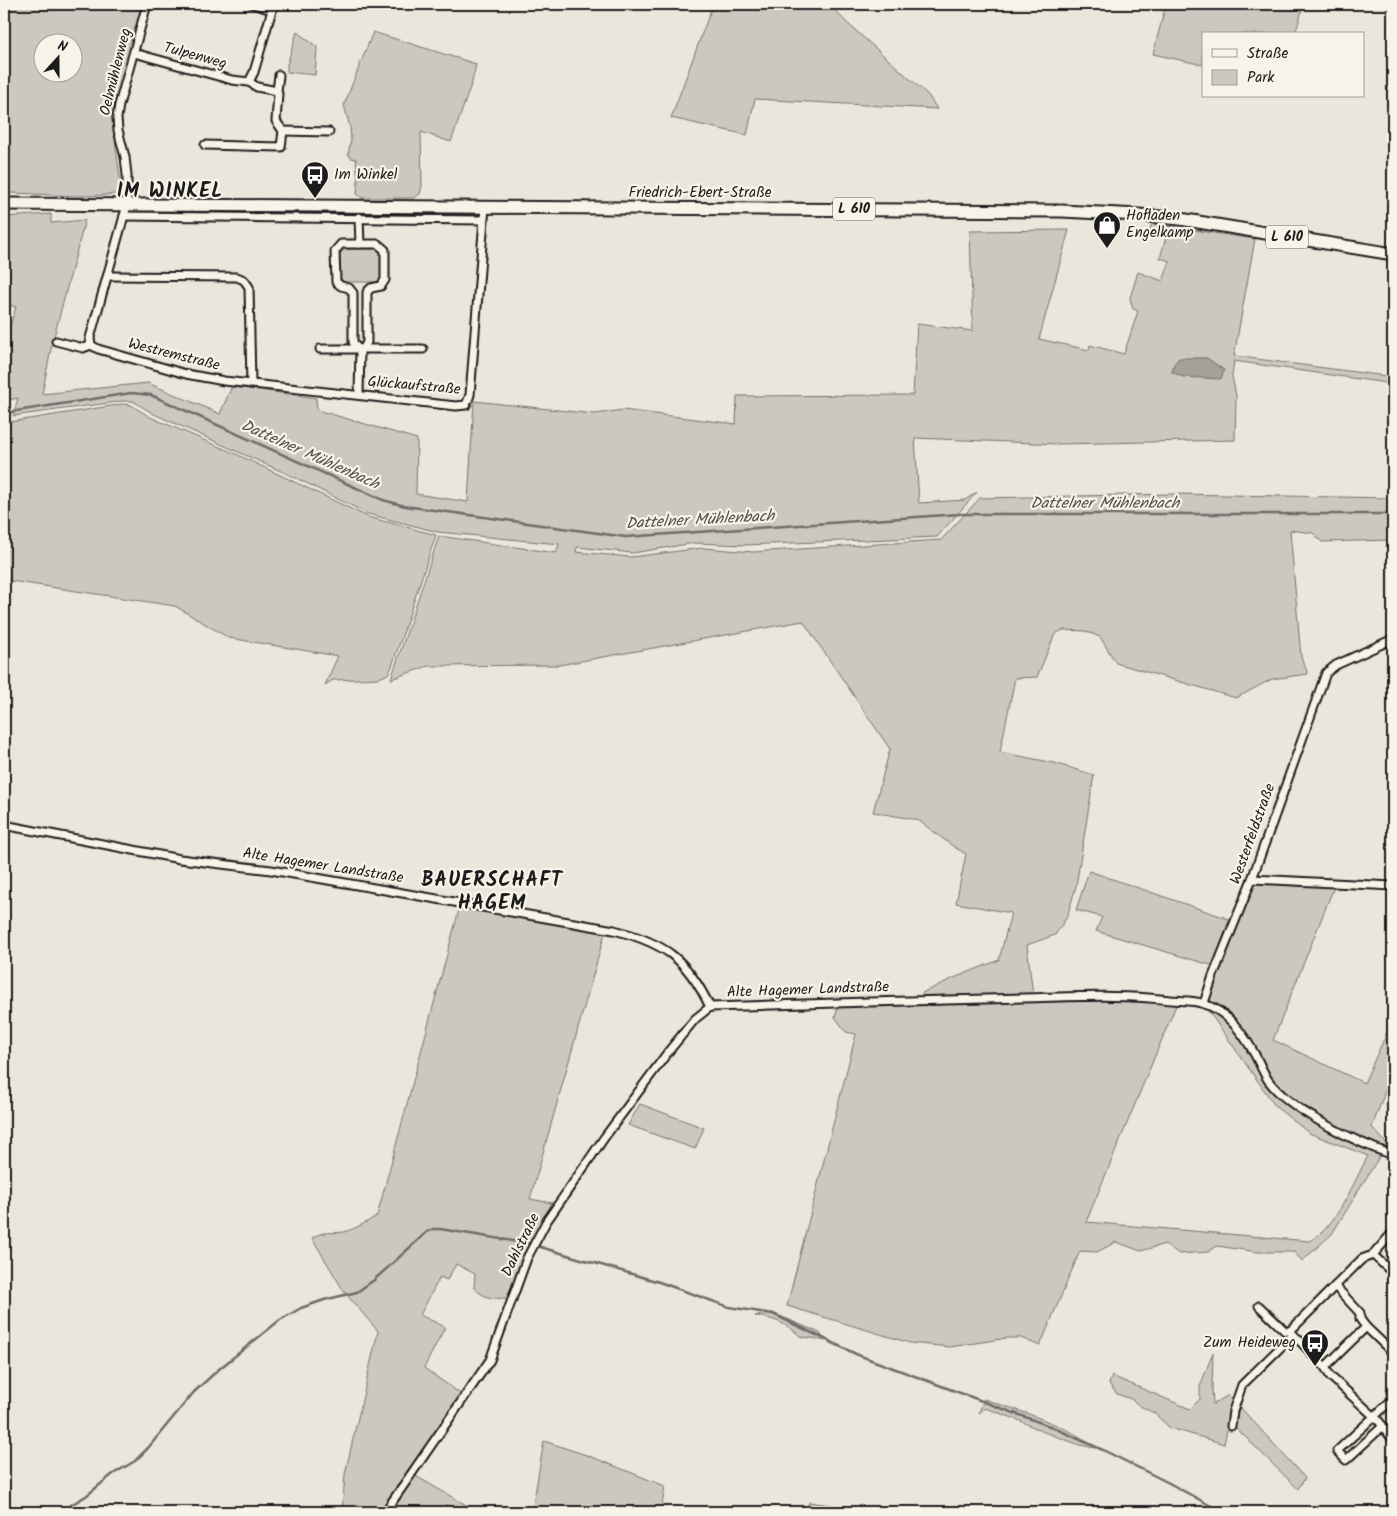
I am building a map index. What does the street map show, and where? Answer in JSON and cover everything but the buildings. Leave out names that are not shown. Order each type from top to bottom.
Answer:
[{"type":"main road","name":"Friedrich-Ebert-Straße","points":[[4,204],[126,211],[485,208],[1014,210],[1117,213],[1180,219],[1393,254]]},
{"type":"street","name":"Oelmühlenweg","points":[[126,211],[128,175],[117,118],[147,4]]},
{"type":"street","points":[[249,82],[254,72],[274,7],[253,4]]},
{"type":"street","name":"Tulpenweg","points":[[134,53],[232,80],[249,82],[257,87],[278,93]]},
{"type":"street","points":[[205,145],[281,147],[282,131],[276,121],[279,75]]},
{"type":"street","points":[[282,131],[329,132]]},
{"type":"street","name":"Glückaufstraße","points":[[251,384],[456,406],[466,405],[470,395],[485,208]]},
{"type":"street","points":[[91,345],[90,338],[126,211]]},
{"type":"street","name":"Friedrich-Ebert-Straße","points":[[126,211],[484,220]]},
{"type":"street","points":[[359,218],[360,244]]},
{"type":"street","points":[[359,395],[360,348],[367,342],[367,292],[371,288],[381,286],[384,283],[385,250],[378,244],[341,244],[335,251],[335,280],[338,284],[349,288],[353,293],[353,342],[360,348]]},
{"type":"street","points":[[109,276],[237,277],[244,280],[249,287],[251,384]]},
{"type":"street","name":"Westremstraße","points":[[56,341],[83,348],[91,345],[98,349],[186,374],[251,384]]},
{"type":"street","points":[[320,349],[423,349]]},
{"type":"street","name":"Westerfeldstraße","points":[[1204,1004],[1213,976],[1252,879],[1326,673],[1336,665],[1393,639]]},
{"type":"street","name":"Alte Hagemer Landstraße","points":[[4,825],[180,859],[271,870],[614,930],[640,937],[665,949],[691,973],[710,1007],[1105,996],[1154,998],[1204,1004]]},
{"type":"street","points":[[1252,879],[1393,886]]},
{"type":"street","points":[[1204,1004],[1220,1012],[1235,1025],[1254,1052],[1268,1080],[1287,1100],[1319,1121],[1356,1140],[1393,1155]]},
{"type":"street","name":"Dahlstraße","points":[[385,1512],[490,1360],[527,1258],[546,1222],[604,1138],[668,1052],[695,1019],[710,1007]]},
{"type":"street","points":[[1231,1426],[1233,1411],[1242,1385],[1334,1286],[1362,1259],[1373,1255],[1393,1232]]},
{"type":"street","points":[[1373,1255],[1393,1273]]},
{"type":"street","points":[[1334,1286],[1360,1313],[1360,1318],[1366,1327],[1393,1353]]},
{"type":"street","points":[[1259,1306],[1284,1330],[1291,1333],[1325,1367],[1330,1376],[1383,1426],[1393,1440]]},
{"type":"street","points":[[1325,1367],[1366,1327]]},
{"type":"street","points":[[1383,1426],[1346,1460],[1337,1451],[1373,1416],[1393,1401]]},
{"type":"green space","points":[[4,4],[142,4],[112,118],[121,185],[119,191],[115,194],[73,196],[4,193]]},
{"type":"green space","points":[[713,4],[829,4],[846,22],[928,95],[937,109],[755,99],[747,135],[671,118]]},
{"type":"green space","points":[[1166,4],[1304,4],[1296,32],[1202,32],[1202,65],[1153,54]]},
{"type":"green space","points":[[297,32],[317,47],[315,75],[287,72],[287,65]]},
{"type":"green space","points":[[373,32],[476,64],[472,82],[451,142],[421,132],[422,186],[420,194],[414,198],[362,198],[357,194],[356,159],[351,158],[348,154],[351,140],[350,127],[344,105]]},
{"type":"green space","points":[[51,214],[51,223],[85,220],[52,344],[42,394],[148,383],[220,414],[232,386],[316,398],[317,410],[417,439],[416,494],[468,502],[474,401],[595,414],[623,410],[736,424],[737,396],[913,395],[917,324],[973,331],[970,231],[1069,230],[1039,339],[1089,350],[1090,345],[1124,354],[1138,311],[1133,309],[1130,298],[1138,272],[1163,281],[1170,261],[1160,258],[1167,234],[1149,232],[1152,224],[1255,239],[1234,356],[1393,377],[1393,384],[1234,361],[1232,376],[1236,396],[1235,440],[1058,444],[915,438],[919,503],[965,500],[977,492],[937,537],[745,545],[694,543],[633,553],[577,547],[576,552],[631,557],[703,548],[753,552],[941,540],[980,498],[1173,494],[1393,498],[1393,540],[1322,542],[1313,533],[1290,530],[1301,657],[1308,674],[1272,679],[1236,698],[1116,663],[1100,637],[1085,631],[1063,630],[1055,634],[1037,677],[1015,678],[1000,752],[1054,763],[1094,775],[1076,886],[1067,917],[1055,935],[1027,945],[1033,995],[922,998],[922,993],[999,960],[1011,913],[956,903],[966,854],[918,820],[873,812],[890,749],[803,621],[559,665],[428,666],[391,679],[439,536],[556,553],[559,544],[438,532],[368,514],[294,477],[154,414],[133,401],[13,416],[18,398],[9,400],[4,417],[4,346],[16,307],[4,304],[4,217]]},
{"type":"green space","points":[[345,249],[376,249],[381,253],[381,278],[376,282],[344,282],[340,277],[340,254]]},
{"type":"green space","points":[[123,404],[131,405],[150,417],[236,454],[368,517],[436,535],[388,674],[379,678],[333,680],[325,685],[338,656],[229,638],[175,606],[4,580],[4,423]]},
{"type":"green space","points":[[1089,871],[1229,919],[1214,966],[1096,931],[1102,917],[1076,910]]},
{"type":"green space","points":[[1254,882],[1334,887],[1273,1040],[1364,1083],[1393,1019],[1393,1070],[1372,1127],[1387,1144],[1332,1234],[1302,1261],[1294,1252],[1258,1252],[1217,1246],[1208,1252],[1179,1254],[1165,1244],[1141,1251],[1116,1242],[1097,1252],[1080,1251],[1040,1346],[1021,1338],[1007,1338],[950,1347],[910,1343],[787,1306],[856,1034],[846,1032],[835,1017],[839,1005],[884,1006],[1084,1000],[1177,1003],[1086,1222],[1309,1241],[1319,1235],[1336,1215],[1368,1156],[1309,1133],[1276,1107],[1207,1009],[1212,990]]},
{"type":"green space","points":[[460,906],[605,933],[530,1199],[552,1203],[522,1260],[508,1297],[492,1298],[480,1293],[474,1286],[475,1274],[456,1264],[447,1280],[440,1277],[420,1315],[445,1327],[424,1368],[462,1395],[381,1512],[342,1512],[345,1474],[378,1331],[345,1293],[312,1238],[324,1233],[348,1231],[377,1216]]},
{"type":"green space","points":[[640,1104],[704,1128],[695,1149],[628,1125]]},
{"type":"green space","points":[[773,1313],[820,1333],[825,1341],[801,1337],[780,1322],[755,1316]]},
{"type":"green space","points":[[1213,1352],[1213,1404],[1229,1395],[1305,1478],[1298,1489],[1229,1421],[1224,1444],[1170,1428],[1154,1413],[1131,1399],[1117,1394],[1109,1384],[1112,1376],[1190,1409],[1200,1399],[1200,1387]]},
{"type":"green space","points":[[984,1399],[1058,1426],[1096,1448],[1080,1445],[985,1408],[979,1413]]},
{"type":"green space","points":[[544,1441],[589,1456],[665,1486],[661,1512],[532,1512]]},
{"type":"green space","points":[[414,1475],[473,1509],[472,1512],[446,1504],[443,1512],[389,1512]]},
{"type":"green space","points":[[809,1502],[831,1505],[843,1512],[806,1512]]},
{"type":"shaded area","points":[[1179,358],[1207,358],[1224,370],[1221,379],[1183,377],[1172,372],[1174,364]]},
{"type":"waterway","name":"Dattelner Mühlenbach","points":[[4,413],[131,393],[151,395],[383,500],[405,506],[626,537],[960,514],[1393,514]]},
{"type":"waterway","points":[[59,1512],[86,1496],[113,1474],[135,1461],[194,1392],[219,1369],[280,1320],[301,1308],[357,1292],[374,1280],[427,1232],[433,1229],[440,1229],[531,1244]]},
{"type":"waterway","points":[[537,1246],[659,1282],[729,1307],[773,1314],[858,1355],[1052,1427],[1105,1451],[1222,1512]]},
{"type":"place","name":"Im Winkel","points":[[315,199]]},
{"type":"place","name":"Hofladen Engelkamp","points":[[1107,249]]},
{"type":"place","name":"Zum Heideweg","points":[[1315,1367]]},
{"type":"district","name":"IM WINKEL","points":[[170,192]]},
{"type":"district","name":"BAUERSCHAFT HAGEM","points":[[492,892]]}]
